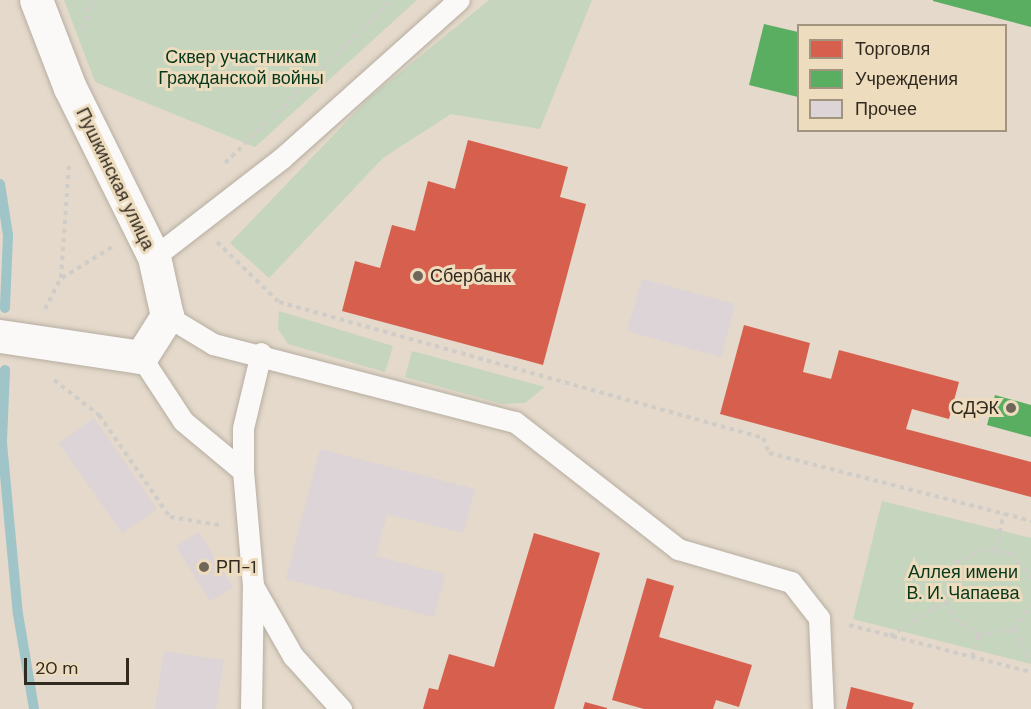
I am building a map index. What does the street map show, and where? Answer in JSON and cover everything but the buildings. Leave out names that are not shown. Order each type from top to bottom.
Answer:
[{"type":"street","name":"Пушкинская улица","points":[[36,0],[70,88],[154,257],[167,316]]},
{"type":"street","points":[[0,336],[141,357],[167,316]]},
{"type":"lane","points":[[154,257],[199,225],[459,0]]},
{"type":"lane","points":[[167,316],[213,345],[261,353],[515,422],[678,549],[791,582],[819,618],[823,709]]},
{"type":"lane","points":[[251,709],[253,586],[243,471],[243,428],[261,353]]},
{"type":"lane","points":[[141,357],[183,421],[243,471]]},
{"type":"lane","points":[[253,586],[293,656],[341,709]]},
{"type":"path","points":[[216,171],[392,0]]},
{"type":"path","points":[[41,315],[61,278],[68,232],[68,161]]},
{"type":"path","points":[[199,225],[279,302],[763,438],[769,453],[1031,521]]},
{"type":"path","points":[[61,278],[120,243]]},
{"type":"path","points":[[50,374],[99,415],[170,517],[249,530]]},
{"type":"path","points":[[995,550],[1004,514]]},
{"type":"path","points":[[1031,579],[1022,562],[995,550],[971,553],[958,561],[950,574],[946,602],[954,618],[979,634],[1014,629],[1028,618],[1031,605]]},
{"type":"path","points":[[890,636],[946,602]]},
{"type":"path","points":[[819,618],[1031,672]]},
{"type":"path","points":[[1014,629],[1031,662]]},
{"type":"path","points":[[972,657],[979,634]]},
{"type":"green space","name":"Сквер участникам Гражданской войны","points":[[64,0],[417,0],[255,147],[95,82]]},
{"type":"green space","points":[[489,0],[592,0],[540,129],[451,114],[383,158],[269,278],[230,243],[370,97]]},
{"type":"green space","points":[[279,311],[393,346],[385,372],[288,344],[278,329]]},
{"type":"green space","points":[[412,351],[545,387],[525,403],[502,404],[405,377]]},
{"type":"green space","name":"Аллея имени В. И. Чапаева","points":[[882,501],[1031,538],[1031,664],[853,619]]},
{"type":"waterway","points":[[0,184],[8,235],[5,308]]},
{"type":"waterway","points":[[5,370],[2,443],[18,614],[34,709]]},
{"type":"place","name":"Сбербанк","points":[[418,276]]},
{"type":"place","name":"СДЭК","points":[[1011,408]]},
{"type":"place","name":"РП-1","points":[[204,567]]}]
